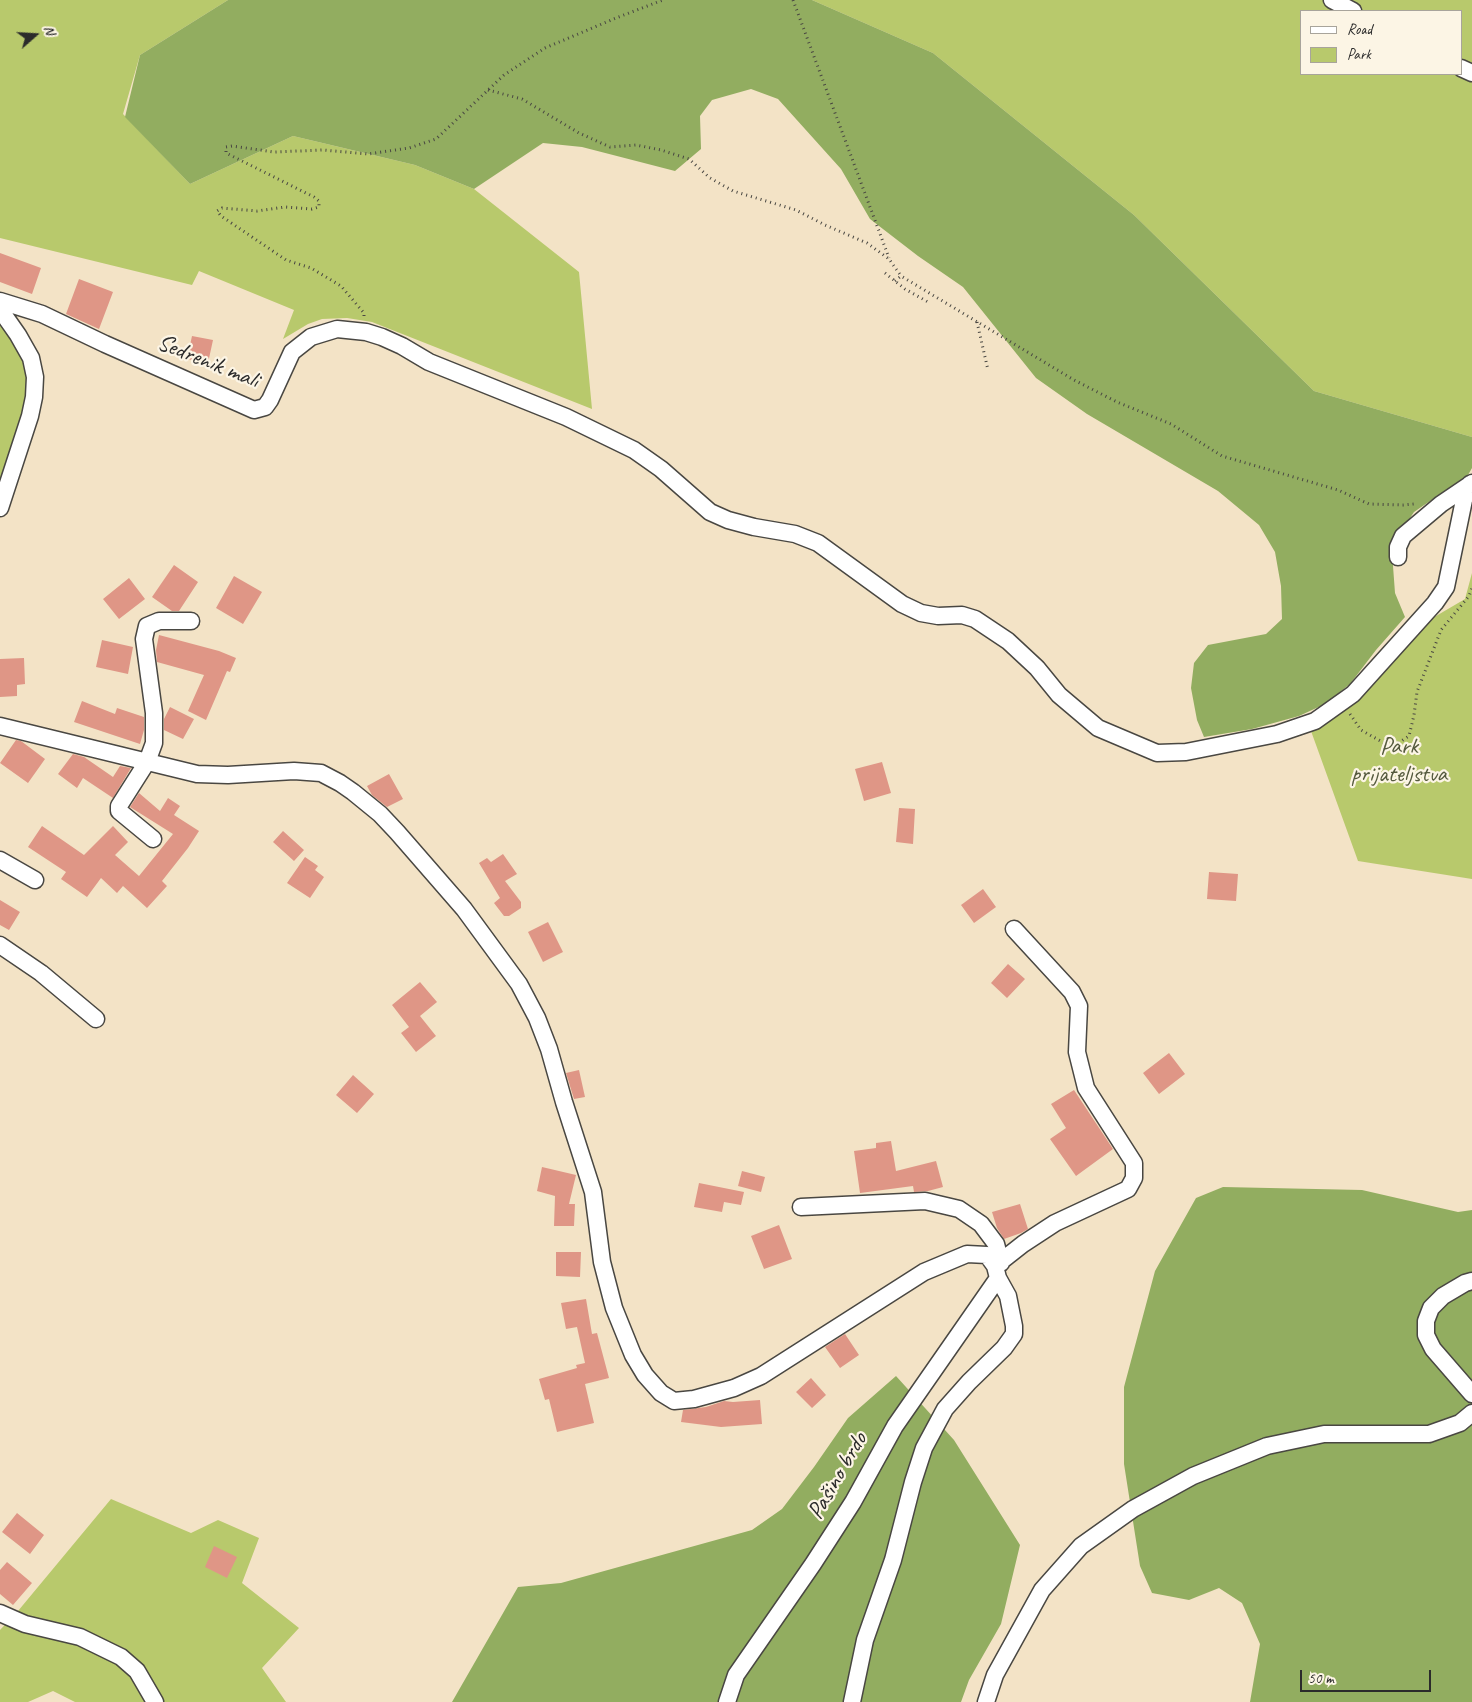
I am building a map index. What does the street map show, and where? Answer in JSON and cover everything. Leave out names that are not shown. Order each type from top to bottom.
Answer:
[{"type":"street","points":[[1332,0],[1351,10]]},
{"type":"street","name":"Sedrenik mali","points":[[0,301],[42,314],[104,344],[254,410],[265,407],[292,352],[311,337],[337,329],[366,332],[402,346],[429,362],[566,417],[634,450],[661,469],[710,512],[728,520],[754,527],[795,534],[818,543],[902,604],[920,612],[938,616],[962,615],[975,619],[1008,641],[1037,668],[1059,695],[1098,728],[1157,753],[1186,752],[1277,734],[1315,721],[1343,703],[1386,659],[1435,603],[1446,587],[1464,500],[1471,484]]},
{"type":"street","points":[[0,312],[18,335],[31,358],[36,377],[30,416],[0,508]]},
{"type":"street","points":[[1398,558],[1398,548],[1403,536],[1441,504],[1471,484]]},
{"type":"street","points":[[153,839],[119,811],[118,806],[147,762],[154,743],[154,713],[144,639],[147,626],[159,621],[191,621]]},
{"type":"street","points":[[0,726],[197,774],[228,775],[294,771],[321,774],[340,782],[380,814],[464,909],[519,984],[537,1018],[549,1049],[564,1102],[594,1192],[602,1262],[614,1308],[633,1355],[644,1375],[661,1393],[674,1401],[694,1399],[734,1388],[761,1376],[924,1272],[952,1259],[967,1254],[987,1255],[998,1269]]},
{"type":"street","points":[[0,860],[35,880]]},
{"type":"street","name":"Pašino brdo","points":[[727,1702],[736,1675],[813,1564],[843,1517],[894,1426],[998,1269],[1022,1244],[1055,1224],[1128,1189],[1134,1178],[1134,1163],[1086,1088],[1077,1052],[1079,1006],[1072,992],[1014,929]]},
{"type":"street","points":[[0,945],[42,973],[96,1018]]},
{"type":"street","points":[[801,1208],[925,1201],[959,1209],[981,1224],[996,1244],[998,1269],[1008,1296],[1014,1326],[1014,1334],[1004,1348],[969,1382],[945,1410],[924,1448],[913,1482],[894,1560],[865,1640],[852,1702]]},
{"type":"street","points":[[1472,1281],[1443,1296],[1431,1308],[1426,1321],[1426,1334],[1433,1350],[1472,1394]]},
{"type":"street","points":[[986,1702],[995,1675],[1042,1590],[1081,1546],[1133,1509],[1193,1476],[1267,1446],[1324,1434],[1429,1434],[1460,1423],[1472,1413]]},
{"type":"street","points":[[0,1613],[25,1624],[80,1637],[122,1657],[137,1671],[156,1702]]},
{"type":"path","points":[[366,332],[364,313],[341,286],[311,268],[286,260],[221,216],[218,211],[222,208],[257,210],[285,207],[312,209],[319,207],[319,202],[314,197],[226,153],[226,148],[232,146],[274,152],[323,150],[368,154],[410,148],[436,139],[504,75],[545,48],[663,0]]},
{"type":"path","points":[[793,0],[889,259]]},
{"type":"path","points":[[488,90],[522,99],[579,133],[610,147],[636,145],[661,150],[689,159],[710,178],[733,192],[796,210],[867,243],[889,259],[902,276],[1028,354],[1117,402],[1171,424],[1222,456],[1338,490],[1369,504],[1404,506],[1420,503],[1441,504]]},
{"type":"path","points":[[884,273],[905,289],[928,302]]},
{"type":"path","points":[[895,281],[902,276]]},
{"type":"path","points":[[977,321],[988,370]]},
{"type":"path","points":[[1343,703],[1361,730],[1384,743],[1398,743],[1409,736],[1417,692],[1441,630],[1469,596],[1472,588]]},
{"type":"green space","points":[[0,0],[228,0],[140,55],[123,114],[190,184],[293,136],[415,165],[474,189],[579,272],[592,409],[372,322],[347,318],[322,319],[308,324],[283,339],[294,310],[199,271],[192,285],[0,238]]},
{"type":"green space","points":[[228,0],[812,0],[933,53],[1134,215],[1314,391],[1472,437],[1472,468],[1468,475],[1414,512],[1398,536],[1393,566],[1395,593],[1405,617],[1350,684],[1325,704],[1299,716],[1252,729],[1204,737],[1197,720],[1191,688],[1194,663],[1208,645],[1266,634],[1282,619],[1281,586],[1275,552],[1259,525],[1218,491],[1087,414],[1036,378],[963,287],[918,256],[870,219],[841,169],[778,99],[751,89],[712,100],[700,116],[701,149],[675,171],[582,147],[543,143],[474,189],[415,165],[293,136],[190,184],[125,117],[140,55]]},
{"type":"green space","points":[[812,0],[1472,0],[1472,437],[1314,391],[1134,215],[933,53]]},
{"type":"green space","points":[[0,320],[26,365],[28,399],[0,491]]},
{"type":"green space","name":"Park prijateljstva","points":[[1472,573],[1472,879],[1358,861],[1311,731],[1347,709],[1372,684],[1419,626],[1465,599]]},
{"type":"green space","points":[[1223,1187],[1362,1190],[1458,1212],[1472,1210],[1472,1702],[1250,1702],[1260,1644],[1242,1603],[1219,1588],[1189,1600],[1152,1593],[1140,1566],[1124,1464],[1124,1387],[1155,1271],[1196,1198]]},
{"type":"green space","points":[[896,1376],[954,1440],[1020,1545],[1001,1624],[969,1680],[961,1702],[452,1702],[518,1587],[561,1583],[752,1530],[782,1509],[848,1418]]},
{"type":"green space","points":[[111,1499],[191,1533],[218,1520],[259,1538],[242,1583],[299,1628],[262,1668],[286,1702],[75,1702],[53,1691],[28,1702],[0,1702],[0,1630]]},
{"type":"building","points":[[0,253],[41,268],[32,294],[0,282]]},
{"type":"building","points":[[79,279],[113,292],[99,329],[66,314]]},
{"type":"building","points":[[192,336],[213,340],[208,363],[187,359]]},
{"type":"building","points":[[174,565],[198,582],[179,611],[172,611],[152,597]]},
{"type":"building","points":[[234,576],[262,592],[243,624],[216,608]]},
{"type":"building","points":[[129,578],[145,599],[119,619],[103,599]]},
{"type":"building","points":[[159,635],[219,651],[236,658],[230,672],[227,671],[206,720],[188,711],[204,675],[157,662],[156,650]]},
{"type":"building","points":[[102,640],[133,647],[128,674],[96,667]]},
{"type":"building","points":[[24,658],[25,684],[17,685],[17,696],[0,697],[0,659]]},
{"type":"building","points":[[82,701],[115,714],[117,708],[144,717],[144,730],[140,744],[74,722]]},
{"type":"building","points":[[170,707],[194,719],[183,739],[164,730],[164,719]]},
{"type":"building","points":[[16,740],[21,741],[45,759],[28,783],[0,763]]},
{"type":"building","points":[[73,754],[84,757],[113,777],[120,766],[131,768],[113,798],[83,778],[77,788],[58,774]]},
{"type":"building","points":[[882,762],[891,793],[864,801],[855,769]]},
{"type":"building","points":[[389,774],[403,799],[387,807],[372,795],[367,786]]},
{"type":"building","points":[[139,793],[160,811],[168,798],[180,806],[174,815],[199,831],[162,881],[167,886],[147,908],[123,886],[117,893],[101,878],[87,897],[61,879],[66,872],[28,847],[42,826],[84,855],[113,826],[128,842],[115,855],[139,876],[173,834],[130,807]]},
{"type":"building","points":[[899,808],[915,809],[913,844],[896,842]]},
{"type":"building","points":[[283,831],[304,850],[294,861],[273,842]]},
{"type":"building","points":[[503,854],[517,874],[505,881],[521,902],[521,908],[509,916],[504,916],[494,903],[500,898],[479,863],[487,858],[491,862]]},
{"type":"building","points":[[305,857],[318,866],[315,870],[324,877],[310,898],[287,883]]},
{"type":"building","points":[[1209,872],[1238,874],[1236,901],[1207,899]]},
{"type":"building","points":[[983,889],[996,907],[974,923],[961,905]]},
{"type":"building","points":[[0,900],[20,912],[9,930],[0,925]]},
{"type":"building","points":[[548,922],[563,952],[543,962],[528,932]]},
{"type":"building","points":[[1008,964],[1025,979],[1007,998],[991,983]]},
{"type":"building","points":[[420,982],[437,1002],[420,1016],[436,1036],[416,1052],[401,1033],[409,1027],[392,1005]]},
{"type":"building","points":[[1169,1053],[1185,1074],[1159,1094],[1143,1073]]},
{"type":"building","points":[[579,1070],[585,1097],[574,1099],[566,1073]]},
{"type":"building","points":[[353,1075],[374,1094],[357,1113],[336,1095]]},
{"type":"building","points":[[1074,1090],[1113,1149],[1076,1176],[1050,1139],[1066,1128],[1051,1104]]},
{"type":"building","points":[[891,1141],[896,1171],[936,1161],[943,1187],[914,1192],[913,1186],[860,1193],[854,1151],[876,1148],[876,1143]]},
{"type":"building","points":[[542,1167],[576,1175],[569,1204],[575,1204],[574,1226],[554,1226],[555,1196],[537,1191]]},
{"type":"building","points":[[742,1171],[765,1177],[761,1192],[738,1186]]},
{"type":"building","points":[[699,1183],[744,1192],[741,1205],[724,1202],[722,1212],[694,1207]]},
{"type":"building","points":[[1020,1204],[1028,1229],[1004,1239],[997,1228],[992,1212]]},
{"type":"building","points":[[779,1225],[792,1259],[764,1269],[751,1236]]},
{"type":"building","points":[[556,1252],[581,1252],[580,1277],[556,1276]]},
{"type":"building","points":[[586,1299],[592,1334],[597,1333],[609,1378],[585,1384],[594,1423],[557,1432],[549,1399],[545,1400],[539,1379],[577,1368],[576,1365],[585,1363],[577,1327],[566,1329],[561,1303]]},
{"type":"building","points":[[845,1334],[859,1355],[840,1368],[825,1347]]},
{"type":"building","points":[[811,1378],[826,1395],[812,1408],[796,1392]]},
{"type":"building","points":[[760,1400],[762,1424],[721,1427],[681,1422],[683,1410],[706,1407],[724,1401]]},
{"type":"building","points":[[17,1513],[44,1535],[30,1554],[2,1532]]},
{"type":"building","points":[[214,1546],[237,1557],[227,1578],[205,1567]]},
{"type":"building","points":[[7,1562],[32,1583],[13,1605],[0,1594],[0,1570]]}]
